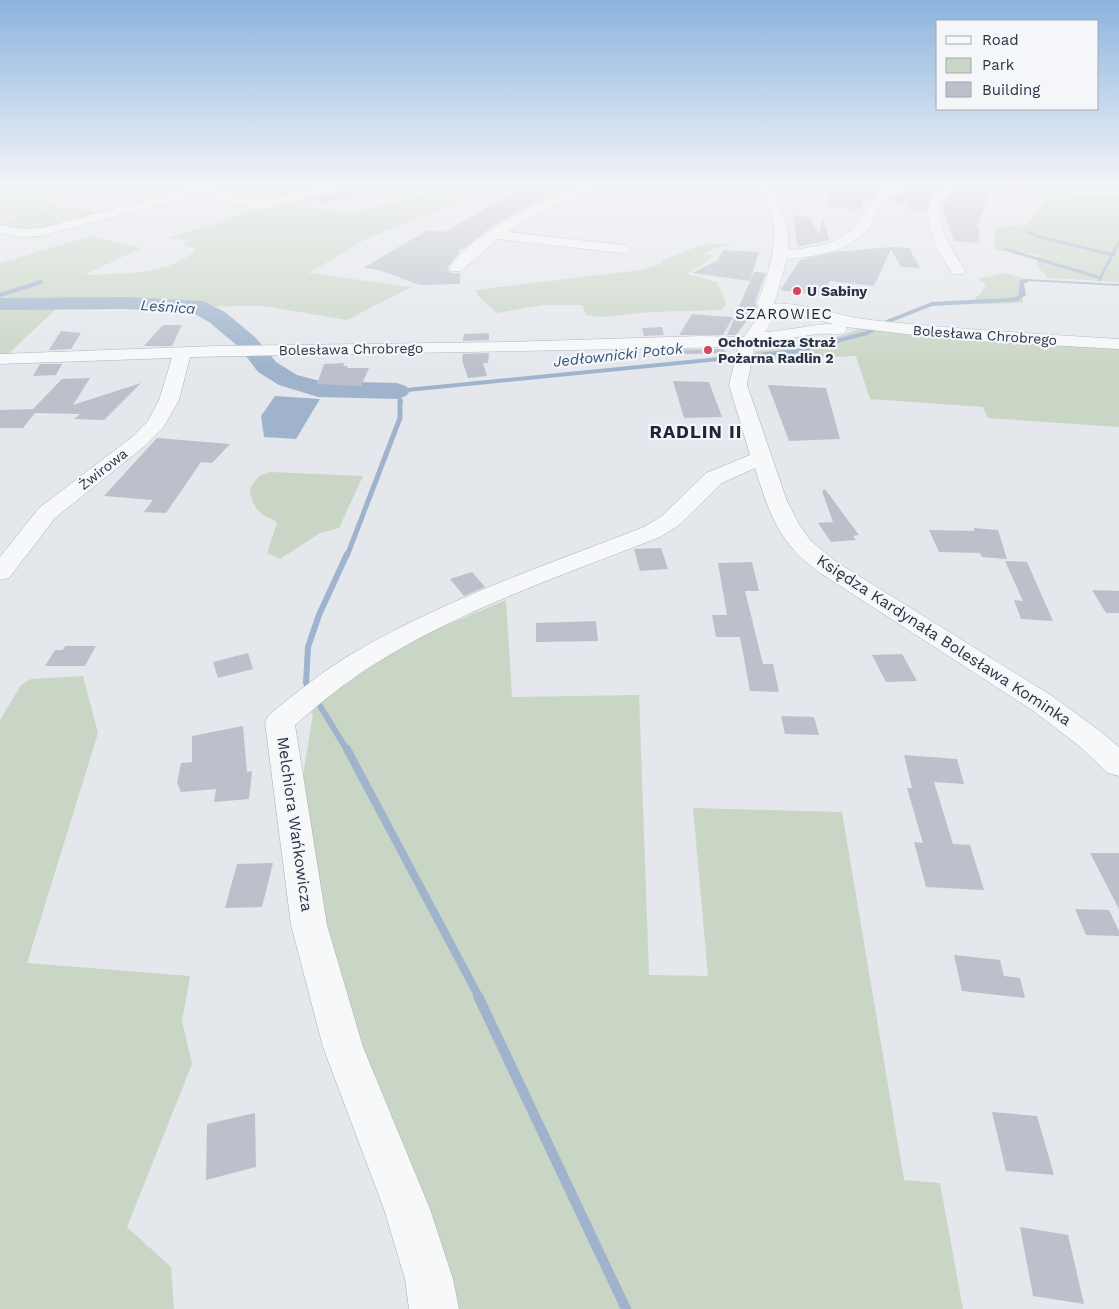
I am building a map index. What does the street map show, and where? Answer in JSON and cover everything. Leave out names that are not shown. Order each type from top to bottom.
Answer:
[{"type":"street","points":[[456,268],[478,246]]},
{"type":"street","points":[[605,246],[622,248]]},
{"type":"street","name":"Księdza Kardynała Bolesława Kominka","points":[[781,246],[778,267],[738,385],[761,458],[776,500],[788,525],[802,545],[826,566],[1042,703],[1089,738],[1119,765]]},
{"type":"street","points":[[779,256],[804,254],[828,246]]},
{"type":"street","points":[[944,246],[958,271]]},
{"type":"street","points":[[756,330],[793,315]]},
{"type":"street","name":"Bolesława Chrobrego","points":[[0,359],[183,352],[604,345],[702,341],[756,330],[793,315],[958,335],[1119,344]]},
{"type":"street","points":[[756,330],[784,336],[819,329],[841,329],[858,324]]},
{"type":"street","name":"Żwirowa","points":[[0,573],[47,513],[139,441],[156,424],[169,400],[183,352]]},
{"type":"street","name":"Melchiora Wańkowicza","points":[[434,1309],[429,1279],[407,1209],[342,1047],[309,925],[280,722],[314,693],[408,633],[468,605],[652,532],[670,521],[714,478],[761,458]]},
{"type":"green space","points":[[57,246],[133,246],[141,248],[84,275],[128,273],[143,272],[172,265],[196,250],[187,246],[354,246],[309,273],[411,287],[347,320],[264,306],[57,308],[7,355],[0,356],[0,263]]},
{"type":"green space","points":[[699,246],[723,246],[705,254],[713,256],[687,274],[717,282],[726,303],[722,310],[651,312],[601,317],[586,315],[582,305],[543,305],[497,313],[478,296],[475,290],[641,270],[661,264],[662,260]]},
{"type":"green space","points":[[994,246],[1119,246],[1119,282],[1048,278],[1036,265],[1039,254],[994,250]]},
{"type":"green space","points":[[1004,273],[1023,278],[1023,303],[980,304],[975,298],[986,285],[978,279]]},
{"type":"green space","points":[[863,327],[1119,347],[1119,427],[988,418],[983,407],[870,399],[856,356],[759,360],[755,351],[810,344],[850,333]]},
{"type":"green space","points":[[270,472],[363,476],[339,528],[320,533],[280,559],[267,553],[277,523],[259,512],[253,502],[250,491],[250,488],[259,476]]},
{"type":"green space","points":[[506,600],[512,697],[639,695],[649,975],[708,976],[693,808],[842,812],[904,1180],[940,1183],[963,1309],[410,1309],[392,1212],[289,863],[313,714],[304,708],[431,626],[437,629]]},
{"type":"green space","points":[[83,676],[98,733],[27,963],[190,976],[182,1021],[192,1064],[127,1227],[171,1267],[174,1309],[0,1309],[0,720],[21,685],[31,679]]},
{"type":"water","points":[[1020,280],[1119,284],[1119,286],[1029,281],[1024,284],[1026,295],[1018,300]]},
{"type":"water","points":[[275,396],[320,399],[296,439],[264,437],[261,416]]},
{"type":"building","points":[[400,246],[467,246],[459,249],[459,253],[447,268],[451,273],[460,273],[460,284],[420,285],[379,270],[363,268]]},
{"type":"building","points":[[892,247],[909,248],[920,268],[901,267],[891,249],[874,286],[830,281],[821,296],[780,290],[800,260],[835,252]]},
{"type":"building","points":[[723,250],[759,252],[750,281],[692,273],[718,260]]},
{"type":"building","points":[[754,272],[766,273],[755,302],[757,307],[736,335],[727,335]]},
{"type":"building","points":[[692,314],[733,317],[723,335],[679,335]]},
{"type":"building","points":[[163,325],[182,325],[172,346],[144,346]]},
{"type":"building","points":[[662,327],[664,335],[644,336],[642,328]]},
{"type":"building","points":[[61,331],[81,333],[71,349],[49,350]]},
{"type":"building","points":[[489,333],[489,340],[463,341],[464,334]]},
{"type":"building","points":[[724,349],[726,353],[650,355],[649,351],[668,350],[668,352],[669,350]]},
{"type":"building","points":[[489,353],[488,363],[483,363],[487,376],[468,378],[462,360],[463,354]]},
{"type":"building","points":[[344,363],[343,366],[348,366],[347,368],[369,368],[361,386],[317,384],[324,364]]},
{"type":"building","points":[[40,364],[62,364],[56,375],[33,376]]},
{"type":"building","points":[[90,378],[73,405],[141,383],[104,420],[74,419],[80,414],[35,413],[23,428],[0,428],[0,410],[33,409],[62,379]]},
{"type":"building","points":[[673,381],[709,382],[722,417],[684,418]]},
{"type":"building","points":[[768,385],[826,388],[840,439],[789,441]]},
{"type":"building","points":[[157,438],[230,444],[212,463],[201,462],[166,513],[144,512],[153,500],[104,496]]},
{"type":"building","points":[[825,489],[859,535],[853,536],[856,540],[831,542],[818,523],[833,522],[822,491]]},
{"type":"building","points":[[974,528],[998,530],[1007,559],[982,557],[980,553],[939,552],[929,530],[974,531]]},
{"type":"building","points":[[661,548],[668,569],[640,571],[634,549]]},
{"type":"building","points":[[1005,561],[1027,562],[1053,621],[1021,619],[1014,600],[1023,601]]},
{"type":"building","points":[[752,562],[759,591],[745,591],[763,664],[773,664],[779,692],[750,691],[740,637],[716,637],[712,615],[727,615],[718,563]]},
{"type":"building","points":[[472,572],[485,587],[464,596],[450,579]]},
{"type":"building","points":[[1092,590],[1119,591],[1119,613],[1106,613]]},
{"type":"building","points":[[596,621],[598,641],[536,642],[536,623]]},
{"type":"building","points":[[65,646],[96,646],[85,666],[45,666],[55,650],[63,650]]},
{"type":"building","points":[[248,653],[253,669],[218,678],[213,662]]},
{"type":"building","points":[[902,654],[917,681],[886,682],[872,655]]},
{"type":"building","points":[[781,716],[814,717],[819,735],[785,734]]},
{"type":"building","points":[[243,726],[247,772],[252,771],[249,799],[214,802],[216,789],[181,792],[177,783],[181,763],[192,762],[192,736]]},
{"type":"building","points":[[904,755],[957,759],[964,784],[934,782],[953,844],[970,845],[984,890],[926,887],[914,842],[923,843],[907,788],[912,788]]},
{"type":"building","points":[[1090,853],[1119,853],[1119,909]]},
{"type":"building","points":[[273,863],[262,907],[225,908],[237,864]]},
{"type":"building","points":[[1075,909],[1109,910],[1119,931],[1119,936],[1086,935]]},
{"type":"building","points":[[954,955],[1000,960],[1004,976],[1020,978],[1025,998],[962,991]]},
{"type":"building","points":[[992,1112],[1037,1116],[1054,1175],[1006,1171]]},
{"type":"building","points":[[255,1113],[256,1167],[206,1180],[207,1124]]},
{"type":"building","points":[[1020,1227],[1068,1235],[1084,1304],[1033,1296]]},
{"type":"waterway","points":[[1077,246],[1112,255]]},
{"type":"waterway","name":"Jedłownicki Potok","points":[[1112,255],[1117,246]]},
{"type":"waterway","points":[[1005,249],[1100,278]]},
{"type":"waterway","name":"Jedłownicki Potok","points":[[1100,278],[1112,255]]},
{"type":"waterway","points":[[0,295],[41,282]]},
{"type":"waterway","name":"Jedłownicki Potok","points":[[401,402],[397,391],[798,351],[867,333],[884,323],[932,304],[1008,300],[1017,299],[1022,295]]},
{"type":"waterway","name":"Leśnica","points":[[0,304],[126,303],[195,306],[217,317],[248,343],[267,367],[288,380],[318,389],[397,391]]},
{"type":"waterway","points":[[347,556],[400,418],[400,401]]},
{"type":"waterway","points":[[347,554],[319,615],[308,647],[306,683],[347,750]]},
{"type":"waterway","points":[[347,749],[479,997]]},
{"type":"waterway","points":[[478,996],[626,1309]]},
{"type":"place","name":"U Sabiny","points":[[797,291]]},
{"type":"place","name":"Ochotnicza Straż Pożarna Radlin 2","points":[[708,350]]},
{"type":"district","name":"SZAROWIEC","points":[[784,314]]},
{"type":"district","name":"RADLIN II","points":[[696,431]]}]
